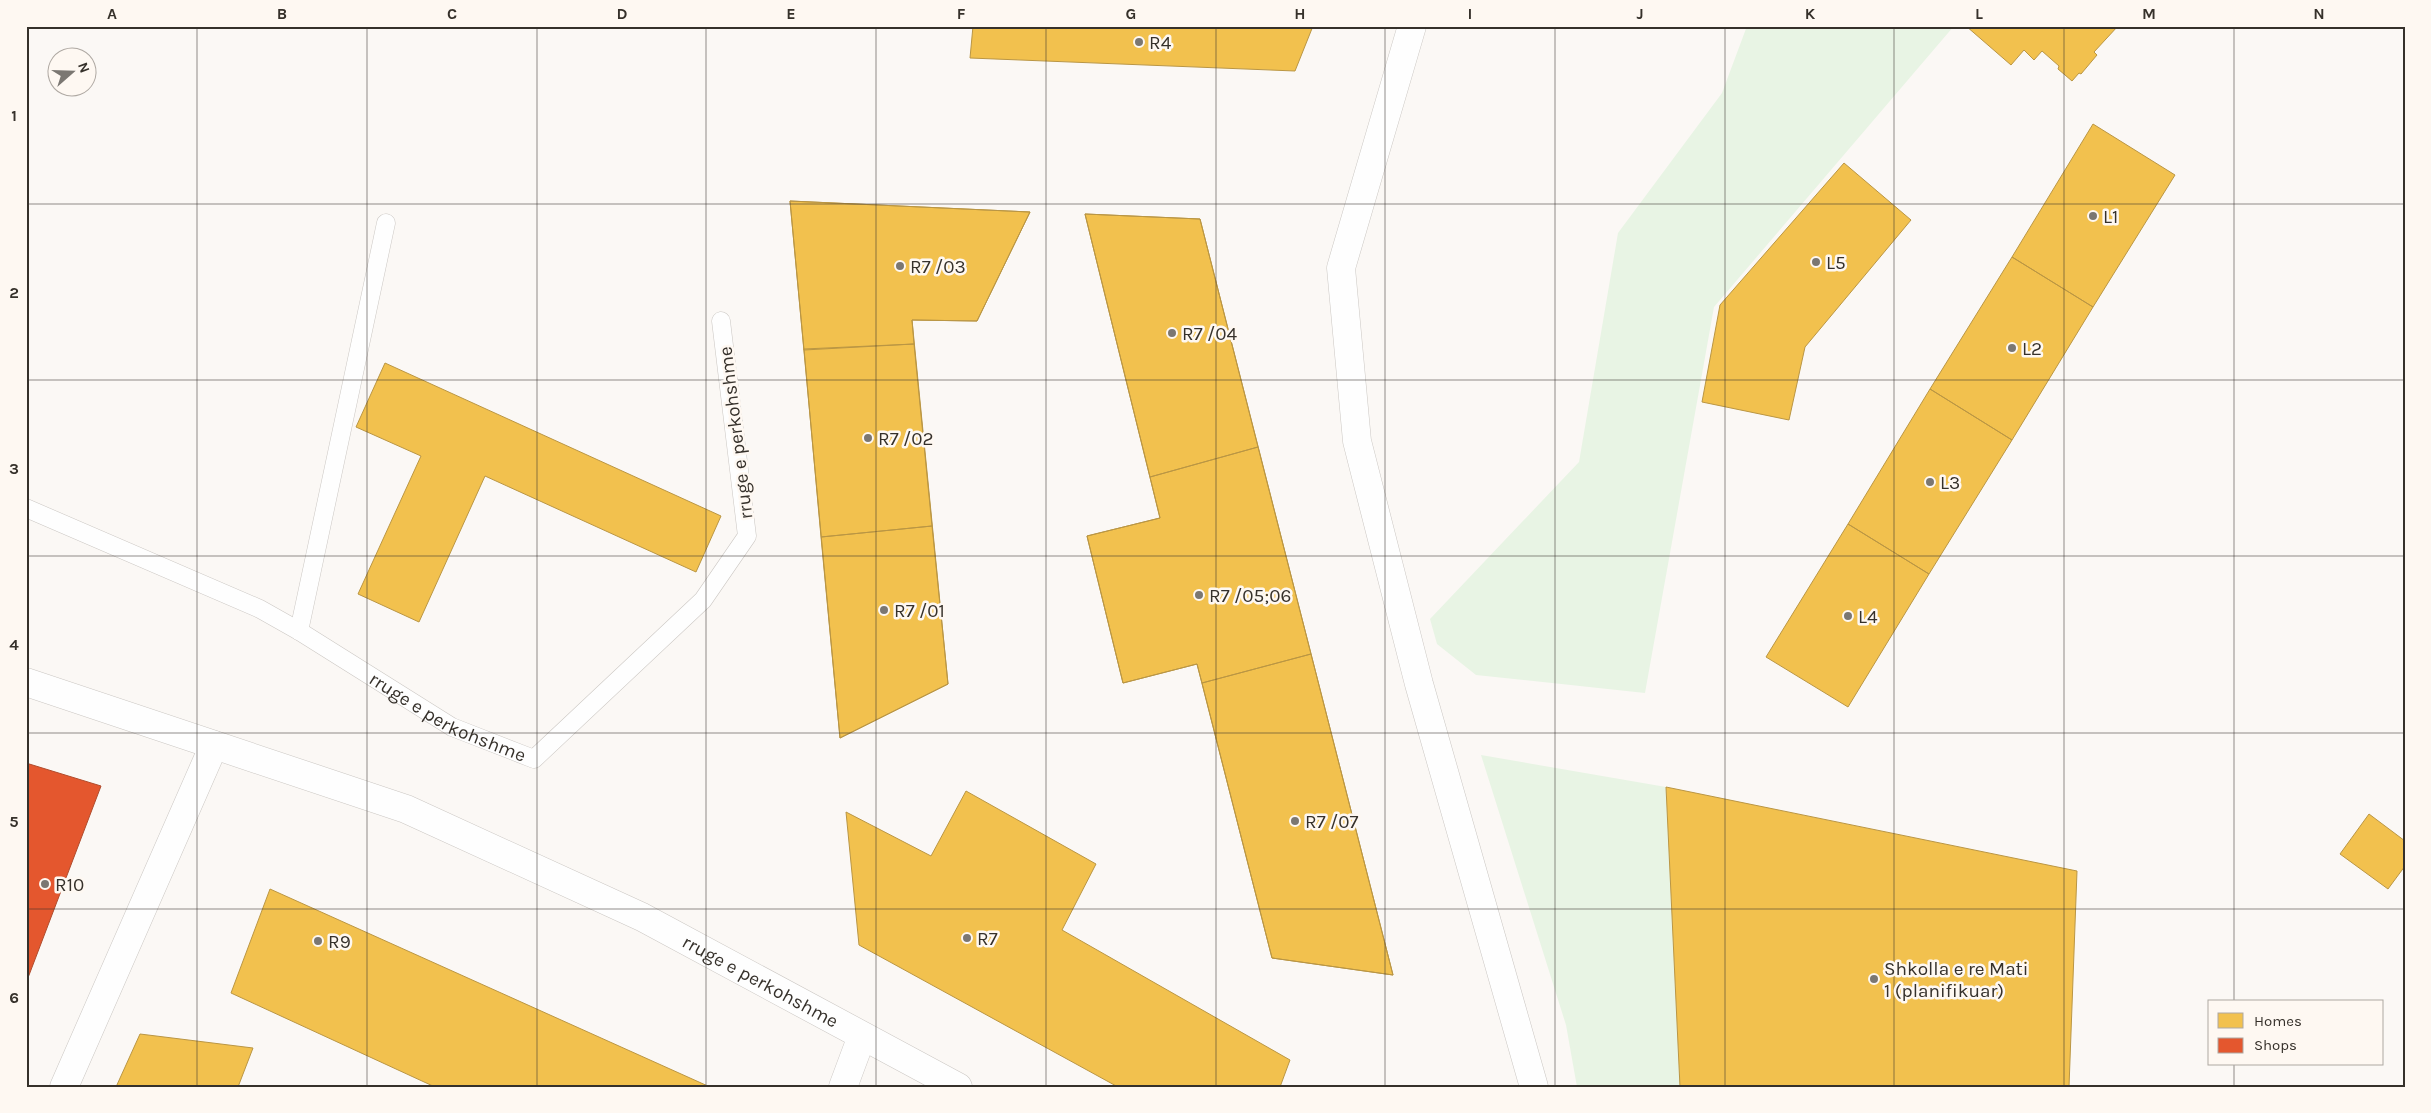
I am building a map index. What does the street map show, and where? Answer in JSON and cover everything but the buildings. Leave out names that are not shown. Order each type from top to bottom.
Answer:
[{"type":"street","points":[[1412,26],[1341,268],[1357,441],[1419,684],[1534,1087]]},
{"type":"street","name":"rruge e perkohshme","points":[[26,682],[406,809],[642,917],[958,1087]]},
{"type":"street","points":[[64,1087],[214,745]]},
{"type":"street","points":[[843,1087],[862,1036]]},
{"type":"lane","points":[[299,630],[386,223]]},
{"type":"lane","name":"rruge e perkohshme","points":[[26,508],[260,609],[299,630],[452,727],[534,759],[703,600],[747,536],[721,321]]},
{"type":"green space","points":[[1747,26],[1954,26],[1714,307],[1645,693],[1476,675],[1437,644],[1430,619],[1579,462],[1618,233],[1722,93]]},
{"type":"green space","points":[[1481,755],[1666,787],[1680,1087],[1577,1087],[1566,1025]]},
{"type":"place","name":"R4","points":[[1139,42]]},
{"type":"place","name":"L1","points":[[2093,216]]},
{"type":"place","name":"L5","points":[[1816,262]]},
{"type":"place","name":"R7 /03","points":[[900,266]]},
{"type":"place","name":"R7 /04","points":[[1172,333]]},
{"type":"place","name":"L2","points":[[2012,348]]},
{"type":"place","name":"R7 /02","points":[[868,438]]},
{"type":"place","name":"L3","points":[[1930,482]]},
{"type":"place","name":"R7 /05;06","points":[[1199,595]]},
{"type":"place","name":"R7 /01","points":[[884,610]]},
{"type":"place","name":"L4","points":[[1848,616]]},
{"type":"place","name":"R7 /07","points":[[1295,821]]},
{"type":"place","name":"R10","points":[[45,884]]},
{"type":"place","name":"R7","points":[[967,938]]},
{"type":"place","name":"R9","points":[[318,941]]},
{"type":"place","name":"Shkolla e re Mati 1 (planifikuar)","points":[[1874,979]]}]
